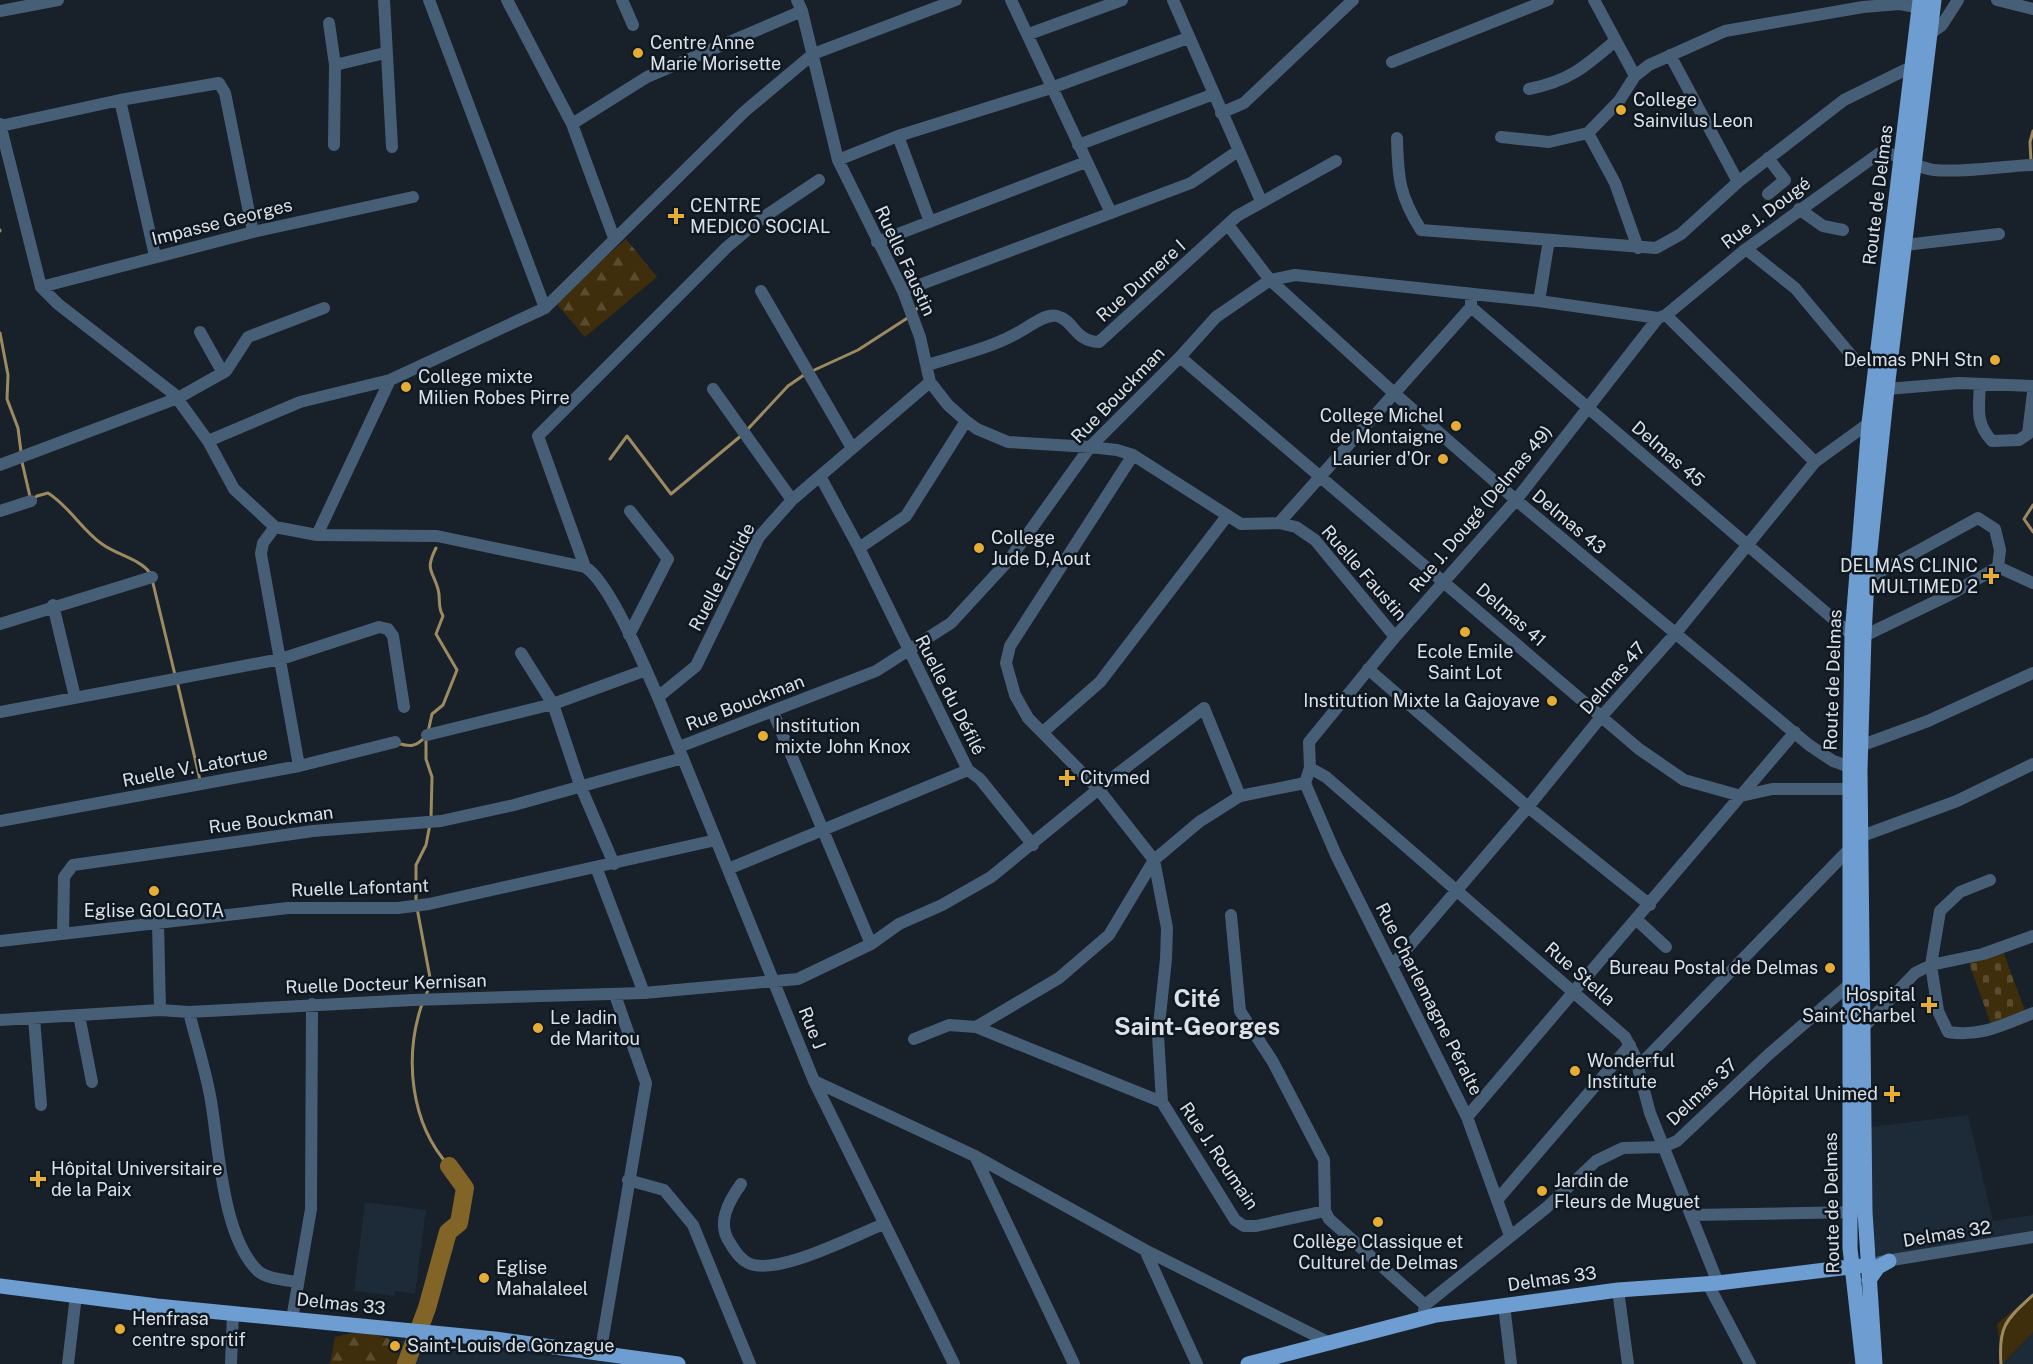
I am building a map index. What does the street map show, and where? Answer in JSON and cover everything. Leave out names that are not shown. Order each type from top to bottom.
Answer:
[{"type":"main road","name":"Route de Delmas","points":[[1855,769],[1860,746],[1858,636],[1867,579],[1887,389],[1916,166],[1918,69],[1928,34],[1926,4]]},
{"type":"main road","name":"Route de Delmas","points":[[1875,1364],[1867,1258],[1858,1212],[1856,985],[1851,848],[1855,789],[1858,636],[1869,423],[1902,156],[1918,69],[1926,4]]},
{"type":"main road","name":"Route de Delmas","points":[[1855,789],[1862,836],[1856,985],[1862,1029],[1858,1212],[1850,1248],[1863,1364]]},
{"type":"main road","points":[[1827,1269],[1843,1260],[1850,1248]]},
{"type":"main road","name":"Delmas 33","points":[[1248,1364],[1328,1342],[1424,1311],[1619,1297],[1713,1283],[1851,1267],[1867,1258]]},
{"type":"main road","points":[[1867,1258],[1889,1261]]},
{"type":"main road","points":[[1869,1280],[1878,1267],[1889,1261]]},
{"type":"main road","name":"Delmas 33","points":[[0,1286],[438,1335],[495,1339],[678,1364]]},
{"type":"street","points":[[0,11],[58,0]]},
{"type":"street","points":[[384,0],[385,53],[392,147]]},
{"type":"street","points":[[429,0],[545,308]]},
{"type":"street","points":[[507,0],[572,124],[614,238]]},
{"type":"street","points":[[622,0],[633,25]]},
{"type":"street","points":[[208,441],[300,402],[390,380],[545,308],[744,112],[813,54],[956,0]]},
{"type":"street","points":[[1011,0],[1029,34],[1051,87],[1111,213]]},
{"type":"street","points":[[1029,34],[1122,0]]},
{"type":"street","points":[[1221,113],[1244,103],[1353,0]]},
{"type":"street","points":[[1392,62],[1548,0]]},
{"type":"street","points":[[1594,0],[1635,76]]},
{"type":"street","points":[[1928,34],[1942,25],[1958,0]]},
{"type":"street","points":[[1997,0],[2033,9]]},
{"type":"street","points":[[1178,3],[1188,38],[1261,201]]},
{"type":"street","points":[[1501,137],[1549,142],[1588,133],[1619,100],[1635,76],[1670,55],[1725,31],[1863,7],[1926,4]]},
{"type":"street","points":[[572,124],[647,76],[800,5]]},
{"type":"street","name":"Ruelle Faustin","points":[[800,5],[838,160],[903,291],[928,365],[930,382],[948,405],[977,429],[1008,442],[1118,450],[1133,456],[1241,524],[1279,523],[1296,527],[1315,540],[1395,637]]},
{"type":"street","points":[[329,23],[334,65],[334,145]]},
{"type":"street","points":[[838,160],[897,136],[1051,87],[1188,38]]},
{"type":"street","points":[[1529,89],[1556,84],[1596,58],[1616,41]]},
{"type":"street","points":[[334,65],[385,53]]},
{"type":"street","points":[[1670,55],[1738,182]]},
{"type":"street","points":[[1397,138],[1398,181],[1408,210],[1421,230],[1656,248],[1675,238],[1738,182],[1844,100],[1918,69]]},
{"type":"street","points":[[253,232],[225,93],[219,83],[120,100],[0,125],[41,287],[58,304],[176,396],[208,441],[234,489],[275,527],[317,535],[437,536],[585,567]]},
{"type":"street","points":[[1078,145],[1214,94]]},
{"type":"street","points":[[120,100],[154,256]]},
{"type":"street","points":[[1588,133],[1615,183],[1638,248]]},
{"type":"street","points":[[897,136],[930,222]]},
{"type":"street","points":[[903,291],[1191,183],[1238,151]]},
{"type":"street","name":"Rue J. Dougé","points":[[1662,317],[1799,209],[1881,152],[1902,156]]},
{"type":"street","points":[[1902,156],[1916,166],[1934,170],[2033,165]]},
{"type":"street","points":[[1768,158],[1785,180],[1768,194]]},
{"type":"street","name":"Rue Dumere I","points":[[928,365],[1014,335],[1048,317],[1056,316],[1064,320],[1082,338],[1099,342],[1237,216],[1336,161]]},
{"type":"street","points":[[877,242],[1086,162]]},
{"type":"street","points":[[585,567],[538,436],[727,246],[758,221],[819,180]]},
{"type":"street","name":"Impasse Georges","points":[[41,287],[154,256],[412,197]]},
{"type":"street","points":[[1799,209],[1823,226],[1843,230]]},
{"type":"street","name":"Delmas 43","points":[[1228,225],[1270,280],[1516,500],[1795,732],[1824,755],[1855,769]]},
{"type":"street","points":[[1905,245],[1999,234]]},
{"type":"street","points":[[1539,301],[1549,240]]},
{"type":"street","points":[[1746,249],[1795,288],[1856,361]]},
{"type":"street","name":"Rue Bouckman","points":[[63,934],[64,877],[73,866],[313,831],[418,824],[483,813],[580,785],[681,752],[876,670],[951,623],[1009,560],[1090,447],[1180,357],[1216,317],[1270,280],[1295,275],[1539,301],[1662,317]]},
{"type":"street","points":[[761,291],[852,448]]},
{"type":"street","points":[[1279,523],[1471,307],[1471,294]]},
{"type":"street","name":"Delmas 45","points":[[1471,307],[1745,544],[1858,636]]},
{"type":"street","points":[[0,465],[176,396],[223,373],[248,337],[324,308]]},
{"type":"street","points":[[1662,317],[1815,462]]},
{"type":"street","name":"Rue J. Dougé (Delmas 49)","points":[[1305,783],[1310,768],[1309,742],[1395,637],[1516,500],[1662,317]]},
{"type":"street","points":[[200,332],[223,373]]},
{"type":"street","name":"Delmas 41","points":[[1180,357],[1639,749],[1684,780],[1741,796],[1772,789],[1855,789]]},
{"type":"street","points":[[317,535],[390,380]]},
{"type":"street","name":"Ruelle Euclide","points":[[658,697],[696,666],[759,537],[792,500],[930,382]]},
{"type":"street","points":[[1887,389],[1959,383],[2033,386]]},
{"type":"street","points":[[1980,384],[1979,421],[1982,431],[1992,441],[2019,440],[2028,434],[2033,392]]},
{"type":"street","points":[[713,389],[792,500]]},
{"type":"street","points":[[859,548],[906,516],[966,421]]},
{"type":"street","name":"Delmas 47","points":[[1392,966],[1528,807],[1601,717],[1675,634],[1745,544],[1815,462],[1869,423]]},
{"type":"street","points":[[1133,456],[1006,654],[1006,663],[1015,695],[1028,718],[1099,790],[1154,860],[1167,928],[1158,1035],[1162,1102]]},
{"type":"street","name":"Ruelle du Défilé","points":[[820,476],[859,548],[968,770],[980,779],[1033,845]]},
{"type":"street","points":[[0,511],[31,501]]},
{"type":"street","points":[[629,635],[668,559],[630,511]]},
{"type":"street","points":[[1043,732],[1100,682],[1227,516]]},
{"type":"street","points":[[1867,579],[1978,518],[1995,529],[2000,550],[1998,567]]},
{"type":"street","points":[[275,527],[263,543],[261,554],[299,766]]},
{"type":"street","name":"Rue J","points":[[585,567],[599,580],[646,670],[814,1081],[954,1364]]},
{"type":"street","points":[[1858,636],[1951,594],[1998,567]]},
{"type":"street","points":[[1998,567],[2033,583]]},
{"type":"street","points":[[0,624],[53,605],[152,577]]},
{"type":"street","points":[[53,605],[75,698]]},
{"type":"street","points":[[0,712],[281,658],[368,629],[388,629],[393,636],[404,706]]},
{"type":"street","points":[[521,653],[553,704],[580,785],[614,864]]},
{"type":"street","points":[[1368,669],[1528,807],[1650,905]]},
{"type":"street","points":[[427,735],[553,704],[646,670]]},
{"type":"street","points":[[1860,746],[1928,721],[2033,673]]},
{"type":"street","points":[[774,983],[798,979],[871,944],[899,924],[992,877],[1204,708],[1240,796]]},
{"type":"street","points":[[773,712],[871,944]]},
{"type":"street","points":[[1467,1117],[1650,905],[1795,732]]},
{"type":"street","name":"Ruelle V. Latortue","points":[[0,821],[299,766],[395,742]]},
{"type":"street","points":[[1638,1067],[1862,836],[1957,801],[2033,764]]},
{"type":"street","name":"Rue Stella","points":[[1310,768],[1326,777],[1456,892],[1575,992],[1630,1045],[1650,1113],[1691,1215],[1713,1283],[1750,1364]]},
{"type":"street","points":[[728,869],[968,770]]},
{"type":"street","points":[[976,1027],[1059,978],[1109,935],[1154,860],[1198,822],[1240,796],[1305,783]]},
{"type":"street","name":"Rue Charlemagne Péralte","points":[[1305,783],[1336,855],[1467,1117],[1510,1236]]},
{"type":"street","name":"Ruelle Lafontant","points":[[0,941],[288,908],[398,908],[429,904],[716,840]]},
{"type":"street","points":[[596,867],[644,993]]},
{"type":"street","points":[[1990,880],[1960,892],[1945,903],[1940,912],[1931,965],[1938,1011],[1948,1032],[1966,1035],[1990,1031],[2033,1013]]},
{"type":"street","points":[[1231,915],[1240,1011],[1273,1062],[1324,1160],[1325,1211],[1329,1219],[1424,1311]]},
{"type":"street","points":[[1637,920],[1666,947]]},
{"type":"street","points":[[158,923],[160,1010]]},
{"type":"street","points":[[1862,1029],[1915,973],[1931,965],[1983,954],[2033,936]]},
{"type":"street","name":"Ruelle Docteur Kernisan","points":[[0,1020],[160,1010],[189,1012],[412,1000],[615,995],[774,983]]},
{"type":"street","name":"Delmas 37","points":[[1424,1311],[1510,1236],[1546,1208],[1589,1166],[1604,1155],[1623,1148],[1663,1147],[1677,1141],[1768,1055],[1856,985]]},
{"type":"street","points":[[600,1355],[646,1083],[615,995]]},
{"type":"street","points":[[292,1319],[311,1209],[312,1005]]},
{"type":"street","points":[[189,1012],[211,1100],[215,1146],[226,1201],[239,1239],[251,1263],[260,1273],[297,1282]]},
{"type":"street","points":[[79,1015],[92,1082]]},
{"type":"street","points":[[34,1018],[41,1105]]},
{"type":"street","name":"Rue J. Roumain","points":[[914,1039],[949,1026],[976,1027],[1162,1102],[1235,1220],[1244,1226],[1256,1226],[1325,1211]]},
{"type":"street","points":[[1498,1199],[1630,1045]]},
{"type":"street","points":[[814,1081],[975,1156],[1145,1250],[1328,1342]]},
{"type":"street","points":[[975,1156],[1074,1364]]},
{"type":"street","points":[[628,1180],[664,1190],[693,1226],[750,1364]]},
{"type":"street","points":[[741,1184],[726,1208],[724,1222],[726,1238],[748,1263],[764,1267],[784,1263],[884,1224]]},
{"type":"street","points":[[1691,1215],[1858,1212]]},
{"type":"street","name":"Delmas 32","points":[[1889,1261],[2033,1237]]},
{"type":"street","points":[[1145,1250],[1197,1364]]},
{"type":"street","points":[[68,1364],[76,1296]]},
{"type":"street","points":[[1619,1297],[1628,1364]]},
{"type":"street","points":[[1504,1305],[1511,1364]]},
{"type":"street","points":[[231,1364],[233,1313]]},
{"type":"shaded area","points":[[1968,1115],[1993,1221],[2033,1215],[2033,1244],[1900,1262],[1877,1257],[1872,1242],[1870,1127]]},
{"type":"shaded area","points":[[365,1202],[426,1210],[415,1294],[395,1291],[394,1296],[354,1291]]},
{"type":"shaded area","points":[[2033,1331],[2033,1364],[2004,1364]]},
{"type":"shaded area","name":"Saint-Louis de Gonzague","points":[[342,1334],[559,1357],[636,1364],[333,1364]]},
{"type":"green space","points":[[626,239],[657,277],[585,337],[555,302]]},
{"type":"green space","points":[[2003,951],[2025,1011],[1992,1027],[1969,963]]},
{"type":"green space","points":[[2033,1294],[2033,1332],[2003,1364],[1997,1324]]},
{"type":"green space","points":[[353,1333],[372,1334],[394,1340],[400,1364],[330,1364],[335,1337]]},
{"type":"waterway","points":[[2031,162],[2030,142],[2033,131]]},
{"type":"waterway","points":[[914,312],[926,298]]},
{"type":"waterway","points":[[810,372],[858,350],[909,317]]},
{"type":"waterway","points":[[0,333],[8,375],[7,399],[18,428],[21,452]]},
{"type":"waterway","points":[[747,430],[788,386],[804,375]]},
{"type":"waterway","points":[[610,459],[627,436],[671,494],[742,435]]},
{"type":"waterway","points":[[22,462],[31,501],[37,496],[48,493],[102,544],[140,564],[150,573]]},
{"type":"waterway","points":[[2033,505],[2024,519],[2033,532]]},
{"type":"waterway","points":[[428,732],[432,714],[443,705],[457,670],[436,634],[443,616],[438,589],[430,565],[436,548]]},
{"type":"waterway","points":[[152,579],[175,675]]},
{"type":"waterway","points":[[177,681],[200,780]]},
{"type":"waterway","points":[[397,743],[412,745],[419,743],[425,737]]},
{"type":"waterway","points":[[426,738],[426,759],[432,777],[431,817]]},
{"type":"waterway","points":[[416,902],[416,865],[426,845],[430,824]]},
{"type":"waterway","points":[[417,908],[431,983],[426,995]]},
{"type":"waterway","points":[[422,1004],[413,1046],[414,1089],[426,1130],[436,1149],[449,1166]]},
{"type":"waterway","points":[[406,1364],[427,1308],[448,1232],[459,1223],[465,1188],[449,1166]]},
{"type":"waterway","points":[[2001,1364],[2001,1341],[2006,1325],[2016,1311],[2033,1295]]},
{"type":"place","name":"Centre Anne Marie Morisette","points":[[638,53]]},
{"type":"place","name":"College Sainvilus Leon","points":[[1621,110]]},
{"type":"place","name":"CENTRE MEDICO SOCIAL","points":[[676,216]]},
{"type":"place","name":"Delmas PNH Stn","points":[[1995,360]]},
{"type":"place","name":"College mixte Milien Robes Pirre","points":[[406,387]]},
{"type":"place","name":"College Michel de Montaigne","points":[[1456,426]]},
{"type":"place","name":"Laurier d'Or","points":[[1443,459]]},
{"type":"place","name":"College Jude D,Aout","points":[[979,548]]},
{"type":"place","name":"DELMAS CLINIC MULTIMED 2","points":[[1991,576]]},
{"type":"place","name":"Ecole Emile Saint Lot","points":[[1465,632]]},
{"type":"place","name":"Institution Mixte la Gajoyave","points":[[1552,701]]},
{"type":"place","name":"Institution mixte John Knox","points":[[763,736]]},
{"type":"place","name":"Citymed","points":[[1067,778]]},
{"type":"place","name":"Eglise GOLGOTA","points":[[154,891]]},
{"type":"place","name":"Bureau Postal de Delmas","points":[[1830,968]]},
{"type":"place","name":"Hospital Saint Charbel","points":[[1929,1005]]},
{"type":"place","name":"Le Jadin de Maritou","points":[[538,1028]]},
{"type":"place","name":"Wonderful Institute","points":[[1575,1071]]},
{"type":"place","name":"Hôpital Unimed","points":[[1892,1094]]},
{"type":"place","name":"Hôpital Universitaire de la Paix","points":[[38,1179]]},
{"type":"place","name":"Jardin de Fleurs de Muguet","points":[[1542,1191]]},
{"type":"place","name":"Collège Classique et Culturel de Delmas","points":[[1378,1222]]},
{"type":"place","name":"Eglise Mahalaleel","points":[[484,1278]]},
{"type":"place","name":"Henfrasa centre sportif","points":[[120,1329]]},
{"type":"place","name":"Saint-Louis de Gonzague","points":[[395,1346]]},
{"type":"district","name":"Cité Saint-Georges","points":[[1197,1013]]}]
